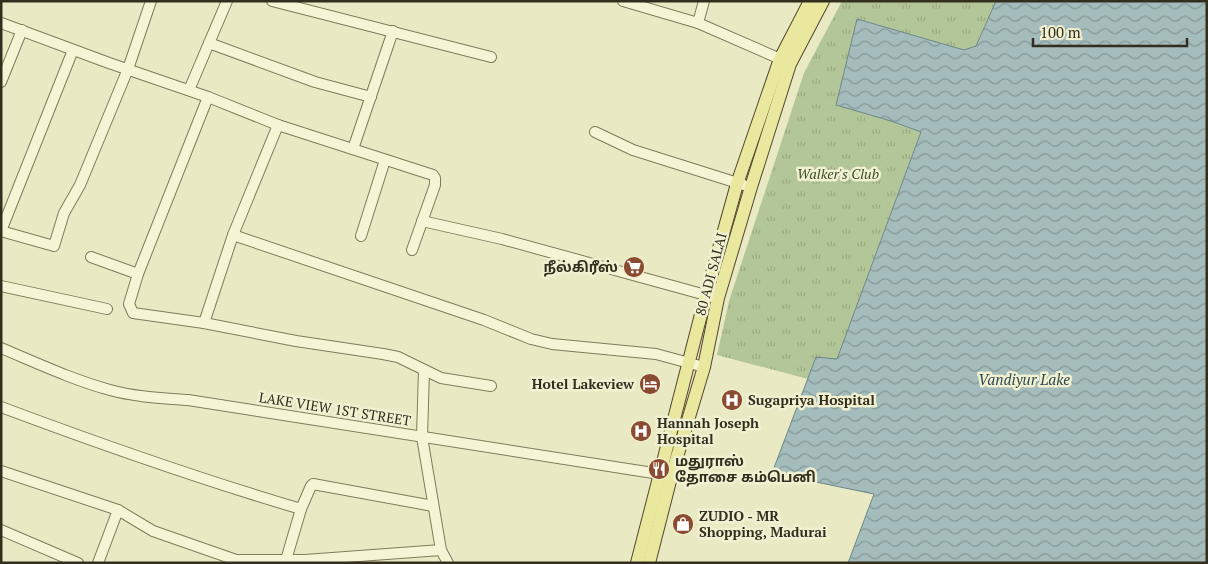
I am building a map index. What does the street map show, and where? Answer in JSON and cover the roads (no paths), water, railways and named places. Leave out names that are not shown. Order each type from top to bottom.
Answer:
[{"type":"main road","name":"80 ADI SALAI","points":[[649,563],[689,362],[737,184],[810,1]]},
{"type":"main road","name":"80 ADI SALAI","points":[[637,563],[704,367],[718,298],[751,187],[785,61],[823,1]]},
{"type":"street","points":[[73,50],[1,231],[54,246],[64,212],[80,185],[128,70],[152,1]]},
{"type":"street","points":[[188,90],[227,1]]},
{"type":"street","points":[[272,1],[491,57]]},
{"type":"street","points":[[623,1],[698,23],[785,61]]},
{"type":"street","points":[[698,23],[704,1]]},
{"type":"street","points":[[1,23],[128,70],[208,97],[278,125],[433,175],[435,185],[412,250]]},
{"type":"street","points":[[1,82],[22,30]]},
{"type":"street","points":[[353,149],[394,31]]},
{"type":"street","points":[[209,43],[315,82],[371,97]]},
{"type":"street","points":[[208,97],[138,274],[129,304],[134,313],[384,354],[398,357],[441,378],[491,386]]},
{"type":"street","points":[[204,323],[233,235],[278,125]]},
{"type":"street","points":[[595,132],[633,150],[751,187]]},
{"type":"street","points":[[360,236],[385,160]]},
{"type":"street","points":[[422,221],[502,240],[718,298]]},
{"type":"street","points":[[233,235],[484,320],[531,339],[552,344],[656,354],[704,367]]},
{"type":"street","points":[[91,257],[138,274]]},
{"type":"street","points":[[1,286],[107,309]]},
{"type":"street","name":"LAKE VIEW 1ST STREET","points":[[1,348],[79,380],[130,395],[188,400],[666,475]]},
{"type":"street","points":[[424,370],[422,437],[441,550],[448,563]]},
{"type":"street","points":[[1,407],[83,438],[229,488],[300,509]]},
{"type":"street","points":[[1,471],[118,510],[153,531],[236,560],[304,561],[441,550]]},
{"type":"street","points":[[286,560],[300,509],[310,486],[313,484],[433,506]]},
{"type":"street","points":[[98,563],[118,510]]},
{"type":"street","points":[[1,530],[78,563]]},
{"type":"water","name":"Vandiyur Lake","points":[[996,1],[1207,1],[1207,563],[848,563],[874,494],[772,473],[816,357],[837,359],[921,132],[836,105],[857,19],[964,50],[976,46]]},
{"type":"place","name":"நீல்கிரீஸ்","points":[[634,267]]},
{"type":"place","name":"Hotel Lakeview","points":[[650,384]]},
{"type":"place","name":"Sugapriya Hospital","points":[[732,400]]},
{"type":"place","name":"Hannah Joseph Hospital","points":[[641,431]]},
{"type":"place","name":"மதுராஸ் தோசை கம்பெனி","points":[[659,469]]},
{"type":"place","name":"ZUDIO - MR Shopping, Madurai","points":[[683,524]]},
{"type":"park label","name":"Walker's Club","points":[[838,174]]}]
